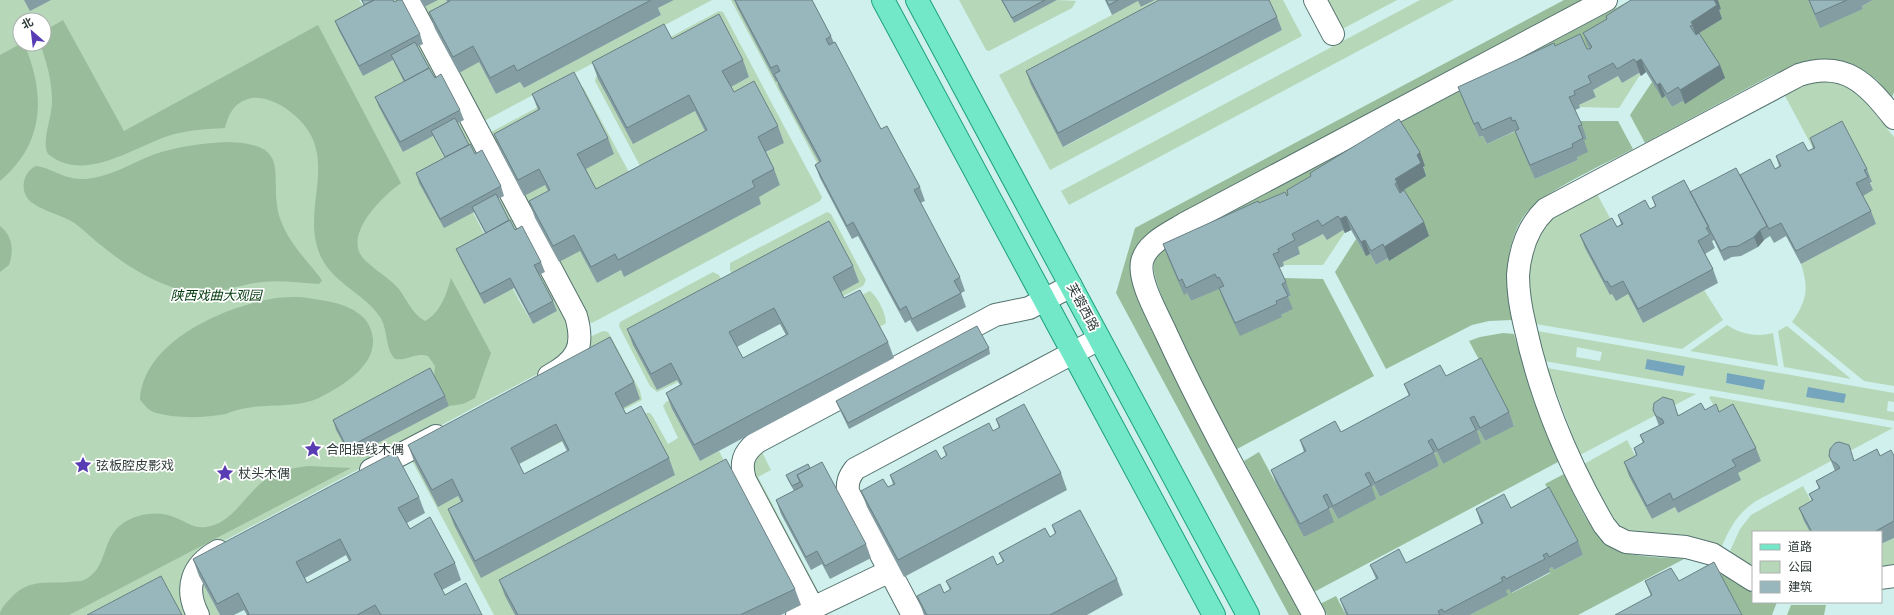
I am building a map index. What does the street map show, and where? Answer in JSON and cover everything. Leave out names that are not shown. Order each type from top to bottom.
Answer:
[{"type":"main road","points":[[883,0],[1214,615]]},
{"type":"main road","name":"芙蓉西路","points":[[917,0],[1248,615]]},
{"type":"street","points":[[408,0],[576,316],[581,335],[579,346],[572,359],[560,370],[532,384]]},
{"type":"street","points":[[1315,0],[1333,34]]},
{"type":"street","points":[[1314,615],[1178,358],[1146,287],[1142,267],[1144,257],[1149,248],[1162,237],[1184,224],[1606,0]]},
{"type":"street","points":[[1752,579],[1712,554],[1686,547],[1626,542],[1612,535],[1604,525],[1569,459],[1541,386],[1528,341],[1522,312],[1518,276],[1523,245],[1532,225],[1546,209],[1799,75],[1812,71],[1831,70],[1852,76],[1864,84],[1894,118]]},
{"type":"street","points":[[890,571],[805,611],[745,480],[742,469],[743,458],[748,449],[757,442],[995,315],[1029,308],[1071,286]]},
{"type":"street","points":[[913,615],[848,492],[847,484],[850,475],[855,469],[1100,339]]},
{"type":"street","points":[[353,480],[457,425]]},
{"type":"street","points":[[198,615],[191,594],[192,578],[200,565],[212,555],[233,544]]},
{"type":"street","points":[[1882,578],[1894,576]]},
{"type":"green space","name":"陕西戏曲大观园","points":[[0,0],[359,0],[369,15],[339,31],[363,76],[393,60],[409,91],[403,152],[433,136],[521,304],[533,324],[557,311],[538,275],[544,272],[519,239],[498,200],[504,196],[479,164],[457,124],[464,120],[438,88],[417,47],[423,44],[398,12],[392,0],[401,0],[569,317],[574,337],[558,363],[205,551],[191,615],[0,615]]},
{"type":"green space","points":[[420,0],[446,0],[496,94],[520,82],[524,88],[661,15],[658,8],[674,0],[712,0],[484,121]]},
{"type":"green space","points":[[731,0],[734,0],[776,81],[782,79],[780,88],[826,175],[824,176]]},
{"type":"green space","points":[[959,0],[1001,0],[1014,23],[1057,0],[1076,1],[1072,8],[989,51],[986,50]]},
{"type":"green space","points":[[1155,0],[1175,0],[1064,147],[1282,30],[1266,0],[1283,0],[1302,36],[1050,170],[999,75],[1138,1],[1142,7]]},
{"type":"green space","points":[[1315,0],[1397,0],[1333,34]]},
{"type":"green space","points":[[1420,0],[1454,0],[1069,205],[1061,191]]},
{"type":"green space","points":[[1564,0],[1583,0],[1171,219],[1146,236],[1137,246],[1132,258],[1134,285],[1149,324],[1192,411],[1301,615],[1289,615],[1116,293],[1135,228]]},
{"type":"green space","points":[[1631,0],[1657,0],[1588,47],[1597,61],[1464,100],[1479,137],[1483,136],[1487,144],[1516,131],[1535,179],[1578,160],[1577,157],[1583,140],[1587,138],[1578,121],[1618,121],[1633,149],[1554,191],[1525,214],[1515,232],[1508,263],[1507,288],[1512,320],[1489,321],[1472,325],[1386,369],[1335,272],[1356,239],[1366,255],[1370,254],[1376,265],[1388,258],[1389,261],[1429,236],[1400,193],[1425,166],[1184,294],[1187,293],[1191,301],[1220,288],[1281,315],[1292,309],[1287,297],[1291,296],[1283,278],[1323,279],[1374,376],[1237,449],[1188,355],[1163,299],[1156,278],[1154,264],[1159,255],[1168,247],[1188,235]]},
{"type":"green space","points":[[1715,0],[1808,0],[1820,27],[1863,9],[1862,6],[1873,0],[1894,0],[1894,92],[1892,97],[1877,80],[1852,64],[1839,60],[1810,60],[1772,75],[1645,143],[1630,115],[1652,82],[1665,96],[1672,107],[1683,101],[1685,103],[1724,78],[1696,35],[1722,19],[1718,11],[1721,9]]},
{"type":"green space","points":[[719,11],[723,12],[822,197],[820,201],[592,323],[588,322],[491,132],[572,89],[579,86],[583,87],[637,187],[602,205],[583,170],[614,154],[545,185],[597,283],[621,270],[624,276],[761,204],[758,197],[780,185],[764,154],[784,142],[740,109],[728,88],[749,77],[725,31],[695,111],[713,146],[648,181],[595,81],[596,77]]},
{"type":"green space","points":[[63,20],[124,131],[318,25],[401,183],[376,206],[368,216],[361,227],[358,238],[358,248],[363,258],[398,288],[413,310],[425,321],[439,308],[445,297],[451,278],[491,353],[475,398],[463,404],[449,406],[434,378],[435,366],[428,356],[419,355],[404,359],[395,359],[390,350],[383,322],[380,317],[367,303],[335,276],[328,268],[322,259],[315,239],[314,219],[318,179],[318,160],[314,141],[302,123],[275,102],[261,98],[248,99],[232,110],[225,128],[178,133],[156,140],[109,160],[93,164],[77,165],[62,162],[48,154],[46,149],[46,136],[52,108],[52,94],[49,72],[43,52],[52,52],[52,26]]},
{"type":"green space","points":[[12,48],[12,52],[27,52],[36,83],[38,101],[37,118],[33,135],[15,167],[0,181],[0,55]]},
{"type":"green space","points":[[1639,73],[1640,75],[1619,108],[1579,107],[1579,105],[1596,97],[1593,90],[1618,76],[1622,83]]},
{"type":"green space","points":[[1824,81],[1844,85],[1859,94],[1894,137],[1894,386],[1864,381],[1792,322],[1804,301],[1806,287],[1801,264],[1876,224],[1861,197],[1872,182],[1815,152],[1784,94],[1812,83]]},
{"type":"green space","points":[[228,142],[249,144],[263,149],[271,157],[275,166],[277,205],[284,229],[303,257],[319,276],[322,281],[319,284],[269,281],[204,293],[194,293],[173,288],[151,279],[131,267],[71,221],[31,202],[24,190],[24,181],[28,172],[36,166],[70,178],[93,178],[120,170],[164,151],[191,145]]},
{"type":"green space","points":[[1597,194],[1617,231],[1612,294],[1628,294],[1643,323],[1704,290],[1723,320],[1682,349],[1536,324],[1531,297],[1530,267],[1537,239],[1544,227],[1554,217]]},
{"type":"green space","points":[[827,212],[831,214],[866,280],[863,286],[841,297],[740,288],[730,270],[730,263]]},
{"type":"green space","points":[[0,226],[8,234],[12,254],[9,265],[0,272]]},
{"type":"green space","points":[[1343,230],[1345,232],[1323,265],[1284,265],[1283,262],[1300,254],[1297,247],[1323,234]]},
{"type":"green space","points":[[713,272],[719,275],[729,294],[657,390],[677,380],[678,382],[657,392],[650,386],[619,326],[620,322]]},
{"type":"green space","points":[[870,291],[879,301],[886,319],[886,323],[878,328],[845,303]]},
{"type":"green space","points":[[300,297],[333,302],[349,308],[363,317],[370,327],[373,339],[372,349],[368,358],[363,367],[355,375],[337,388],[319,398],[300,404],[251,407],[226,414],[199,417],[180,417],[153,412],[140,400],[145,379],[155,360],[171,344],[190,330],[211,318],[256,302],[276,298]]},
{"type":"green space","points":[[1727,325],[1744,333],[1755,335],[1773,333],[1778,366],[1690,351]]},
{"type":"green space","points":[[1787,326],[1851,379],[1784,367],[1778,331]]},
{"type":"green space","points":[[603,331],[608,332],[611,337],[640,391],[642,400],[438,506],[458,496],[469,517],[645,413],[650,413],[653,417],[668,444],[678,438],[663,406],[666,402],[684,392],[672,409],[700,461],[719,451],[732,476],[515,615],[494,615],[410,457],[566,374],[590,337]]},
{"type":"green space","points":[[1537,331],[1894,393],[1894,402],[1888,401],[1887,411],[1894,412],[1894,421],[1544,361]],"holes":[[[1577,347],[1602,352],[1600,361],[1576,357]],[[1685,366],[1683,375],[1645,369]],[[1727,373],[1763,390],[1726,383]]]},
{"type":"green space","points":[[1503,333],[1514,334],[1533,399],[1558,462],[1314,592],[1244,461],[1259,452],[1305,537],[1328,510],[1332,508],[1338,519],[1374,485],[1380,497],[1439,466],[1433,454],[1437,452],[1443,464],[1475,432],[1479,430],[1485,441],[1514,425],[1469,341],[1480,337]]},
{"type":"green space","points":[[1547,368],[1696,394],[1580,455]]},
{"type":"green space","points":[[1711,396],[1893,428],[1756,501],[1744,510],[1735,521],[1722,546],[1698,538],[1639,533],[1621,528],[1609,511],[1584,464],[1627,440],[1642,469],[1652,519],[1675,507],[1678,513],[1740,480],[1724,425],[1709,397]]},
{"type":"green space","points":[[760,448],[771,470],[758,477],[827,608],[822,611],[750,474]]},
{"type":"green space","points":[[308,466],[351,468],[69,615],[0,615],[4,605],[23,588],[30,585],[44,583],[81,581],[92,575],[97,569],[115,530],[133,518],[146,514],[165,514],[191,525],[200,527],[211,526],[227,518],[268,478],[282,471]]},
{"type":"green space","points":[[1564,474],[1587,520],[1603,540],[1612,547],[1623,552],[1638,555],[1684,559],[1578,615],[1470,615],[1507,595],[1506,591],[1509,589],[1512,593],[1550,573],[1548,569],[1552,567],[1554,570],[1583,555],[1545,484]]},
{"type":"green space","points":[[1803,486],[1818,514],[1804,521],[1809,531],[1752,531],[1752,566],[1730,551],[1740,529],[1751,515]]},
{"type":"green space","points":[[1894,538],[1894,564],[1882,567],[1882,544]]},
{"type":"green space","points":[[1723,574],[1735,583],[1752,592],[1752,603],[1777,603],[1772,615],[1740,615],[1719,576]]},
{"type":"green space","points":[[200,578],[220,615],[206,615],[202,607]]},
{"type":"green space","points":[[1336,596],[1346,615],[1327,615],[1320,604]]},
{"type":"green space","points":[[1791,605],[1826,605],[1824,615],[1787,615]]},
{"type":"water","points":[[1647,359],[1685,366],[1683,376],[1645,369]]},
{"type":"water","points":[[1727,373],[1765,380],[1763,390],[1726,383]]},
{"type":"water","points":[[1808,387],[1846,394],[1844,403],[1806,397]]},
{"type":"building","points":[[362,0],[374,0],[364,5]]},
{"type":"building","points":[[374,0],[393,0],[394,2],[402,0],[420,34],[359,66],[335,21]]},
{"type":"building","points":[[449,0],[651,0],[517,71],[514,65],[490,78],[473,46],[453,57],[429,12],[450,1]]},
{"type":"building","points":[[735,0],[812,0],[831,36],[826,39],[829,45],[835,42],[881,129],[887,126],[920,187],[914,190],[960,277],[954,281],[961,293],[912,319],[906,306],[900,310],[853,222],[847,226],[815,165],[821,161],[774,74],[780,71],[777,65],[771,68]]},
{"type":"building","points":[[1002,0],[1045,0],[1012,18]]},
{"type":"building","points":[[1106,0],[1118,0],[1109,5]]},
{"type":"building","points":[[1159,0],[1269,0],[1277,17],[1058,133],[1026,71]]},
{"type":"building","points":[[1631,0],[1714,0],[1717,5],[1691,22],[1693,25],[1690,26],[1696,35],[1699,33],[1720,65],[1680,90],[1678,87],[1667,94],[1660,83],[1657,85],[1641,59],[1636,62],[1634,59],[1617,69],[1613,63],[1588,76],[1591,83],[1574,91],[1575,95],[1569,97],[1582,125],[1578,126],[1583,138],[1572,144],[1573,147],[1530,165],[1515,131],[1519,129],[1515,120],[1512,121],[1511,117],[1482,130],[1478,122],[1474,124],[1458,87],[1554,43],[1555,46],[1580,34],[1587,49],[1590,49],[1592,47],[1583,33],[1607,19],[1606,16]]},
{"type":"building","points":[[1809,0],[1847,0],[1815,14]]},
{"type":"building","points":[[719,14],[743,60],[722,71],[734,92],[754,81],[778,126],[758,137],[774,169],[752,181],[755,187],[618,260],[615,254],[591,267],[574,235],[553,246],[529,201],[550,190],[539,169],[518,180],[494,134],[540,109],[532,94],[574,72],[608,138],[577,154],[596,189],[707,130],[689,95],[627,128],[592,62],[664,24],[672,39]]},
{"type":"building","points":[[415,42],[429,68],[405,81],[391,55]]},
{"type":"building","points":[[429,68],[435,78],[441,74],[460,110],[400,142],[375,97]]},
{"type":"building","points":[[455,118],[469,145],[445,157],[431,131]]},
{"type":"building","points":[[1399,119],[1420,152],[1417,155],[1421,163],[1395,179],[1397,182],[1395,184],[1400,193],[1404,190],[1424,222],[1384,247],[1383,244],[1371,251],[1365,240],[1361,242],[1346,216],[1340,219],[1338,216],[1322,226],[1318,220],[1292,234],[1295,240],[1278,249],[1279,252],[1273,254],[1286,282],[1282,284],[1288,296],[1276,301],[1277,304],[1235,323],[1219,288],[1224,286],[1219,277],[1217,278],[1215,274],[1186,288],[1182,279],[1179,281],[1163,244],[1258,201],[1259,203],[1285,192],[1287,196],[1287,190],[1311,176],[1310,173]]},
{"type":"building","points":[[1842,121],[1867,169],[1864,170],[1868,177],[1856,183],[1871,211],[1796,251],[1781,223],[1769,229],[1740,175],[1770,159],[1775,169],[1781,166],[1776,156],[1803,142],[1808,151],[1815,148],[1810,138]]},
{"type":"building","points":[[470,144],[475,154],[482,150],[501,186],[440,219],[416,173]]},
{"type":"building","points":[[1736,168],[1767,226],[1760,230],[1754,237],[1738,246],[1728,247],[1721,251],[1690,192]]},
{"type":"building","points":[[1684,180],[1709,227],[1706,228],[1710,234],[1698,241],[1713,269],[1638,309],[1623,281],[1611,287],[1607,281],[1605,282],[1580,235],[1612,218],[1617,227],[1623,224],[1618,215],[1645,200],[1650,209],[1656,206],[1652,197]]},
{"type":"building","points":[[496,194],[509,220],[486,233],[472,207]]},
{"type":"building","points":[[510,220],[515,230],[522,226],[541,262],[534,265],[553,301],[529,314],[510,278],[480,294],[456,249]]},
{"type":"building","points":[[829,221],[853,266],[833,277],[844,298],[860,290],[888,342],[694,445],[666,393],[682,384],[671,363],[651,374],[627,329]],"holes":[[[774,308],[788,334],[743,358],[729,332]]]},
{"type":"building","points":[[977,326],[989,348],[848,423],[836,401]]},
{"type":"building","points":[[610,337],[634,382],[615,393],[626,414],[641,406],[669,458],[475,561],[448,509],[463,501],[452,479],[432,490],[408,445]],"holes":[[[556,424],[569,450],[524,474],[511,448]]]},
{"type":"building","points":[[1481,358],[1509,412],[1480,428],[1474,416],[1470,418],[1476,430],[1438,450],[1432,439],[1428,441],[1434,452],[1375,483],[1369,472],[1365,474],[1371,485],[1333,506],[1327,494],[1323,496],[1329,508],[1300,524],[1271,470],[1306,451],[1300,440],[1335,421],[1341,432],[1410,395],[1404,384],[1440,365],[1446,376]]},
{"type":"building","points":[[430,368],[445,396],[347,448],[333,420]]},
{"type":"building","points":[[1663,397],[1673,400],[1678,416],[1701,403],[1705,410],[1716,404],[1719,412],[1733,404],[1756,448],[1732,460],[1736,466],[1673,500],[1670,493],[1647,506],[1624,462],[1637,455],[1634,448],[1644,442],[1640,435],[1664,423],[1662,419],[1656,416],[1653,410],[1654,403]]},
{"type":"building","points":[[1024,404],[1061,473],[898,560],[861,491],[883,479],[888,487],[895,484],[890,475],[936,450],[941,459],[947,455],[943,447],[989,423],[993,431],[1000,427],[996,419]]},
{"type":"building","points":[[1839,442],[1849,445],[1854,461],[1877,449],[1880,456],[1891,450],[1894,456],[1894,521],[1876,531],[1811,531],[1799,508],[1813,500],[1809,494],[1820,488],[1816,481],[1840,468],[1829,456],[1830,449],[1835,443]]},
{"type":"building","points":[[395,452],[419,497],[398,508],[410,529],[430,517],[455,563],[434,574],[445,595],[466,583],[482,615],[381,615],[375,605],[357,615],[247,615],[249,614],[238,593],[217,604],[193,559]],"holes":[[[340,539],[351,560],[307,583],[296,562]]]},
{"type":"building","points":[[726,459],[795,589],[740,615],[518,615],[499,580]]},
{"type":"building","points":[[822,462],[866,544],[825,566],[817,551],[806,557],[776,500],[803,486],[797,475]]},
{"type":"building","points":[[808,464],[810,468],[797,475],[800,482],[792,486],[786,475]]},
{"type":"building","points":[[1549,487],[1578,541],[1549,557],[1547,553],[1543,555],[1545,559],[1506,579],[1504,576],[1501,578],[1503,581],[1444,612],[1442,609],[1438,611],[1440,615],[1348,615],[1340,599],[1378,578],[1370,565],[1399,549],[1406,563],[1483,523],[1476,509],[1504,494],[1511,508]]},
{"type":"building","points":[[1080,510],[1117,579],[1050,615],[927,615],[917,596],[940,584],[944,593],[951,589],[946,581],[993,556],[997,565],[1004,561],[999,553],[1045,528],[1050,537],[1056,533],[1052,525]]},
{"type":"building","points":[[1714,562],[1742,615],[1615,615],[1652,595],[1645,581],[1671,568],[1679,581]]},
{"type":"building","points":[[161,576],[182,615],[87,615]]},
{"type":"place","name":"合阳提线木偶","points":[[313,449]]},
{"type":"place","name":"弦板腔皮影戏","points":[[83,465]]},
{"type":"place","name":"杖头木偶","points":[[225,473]]}]
